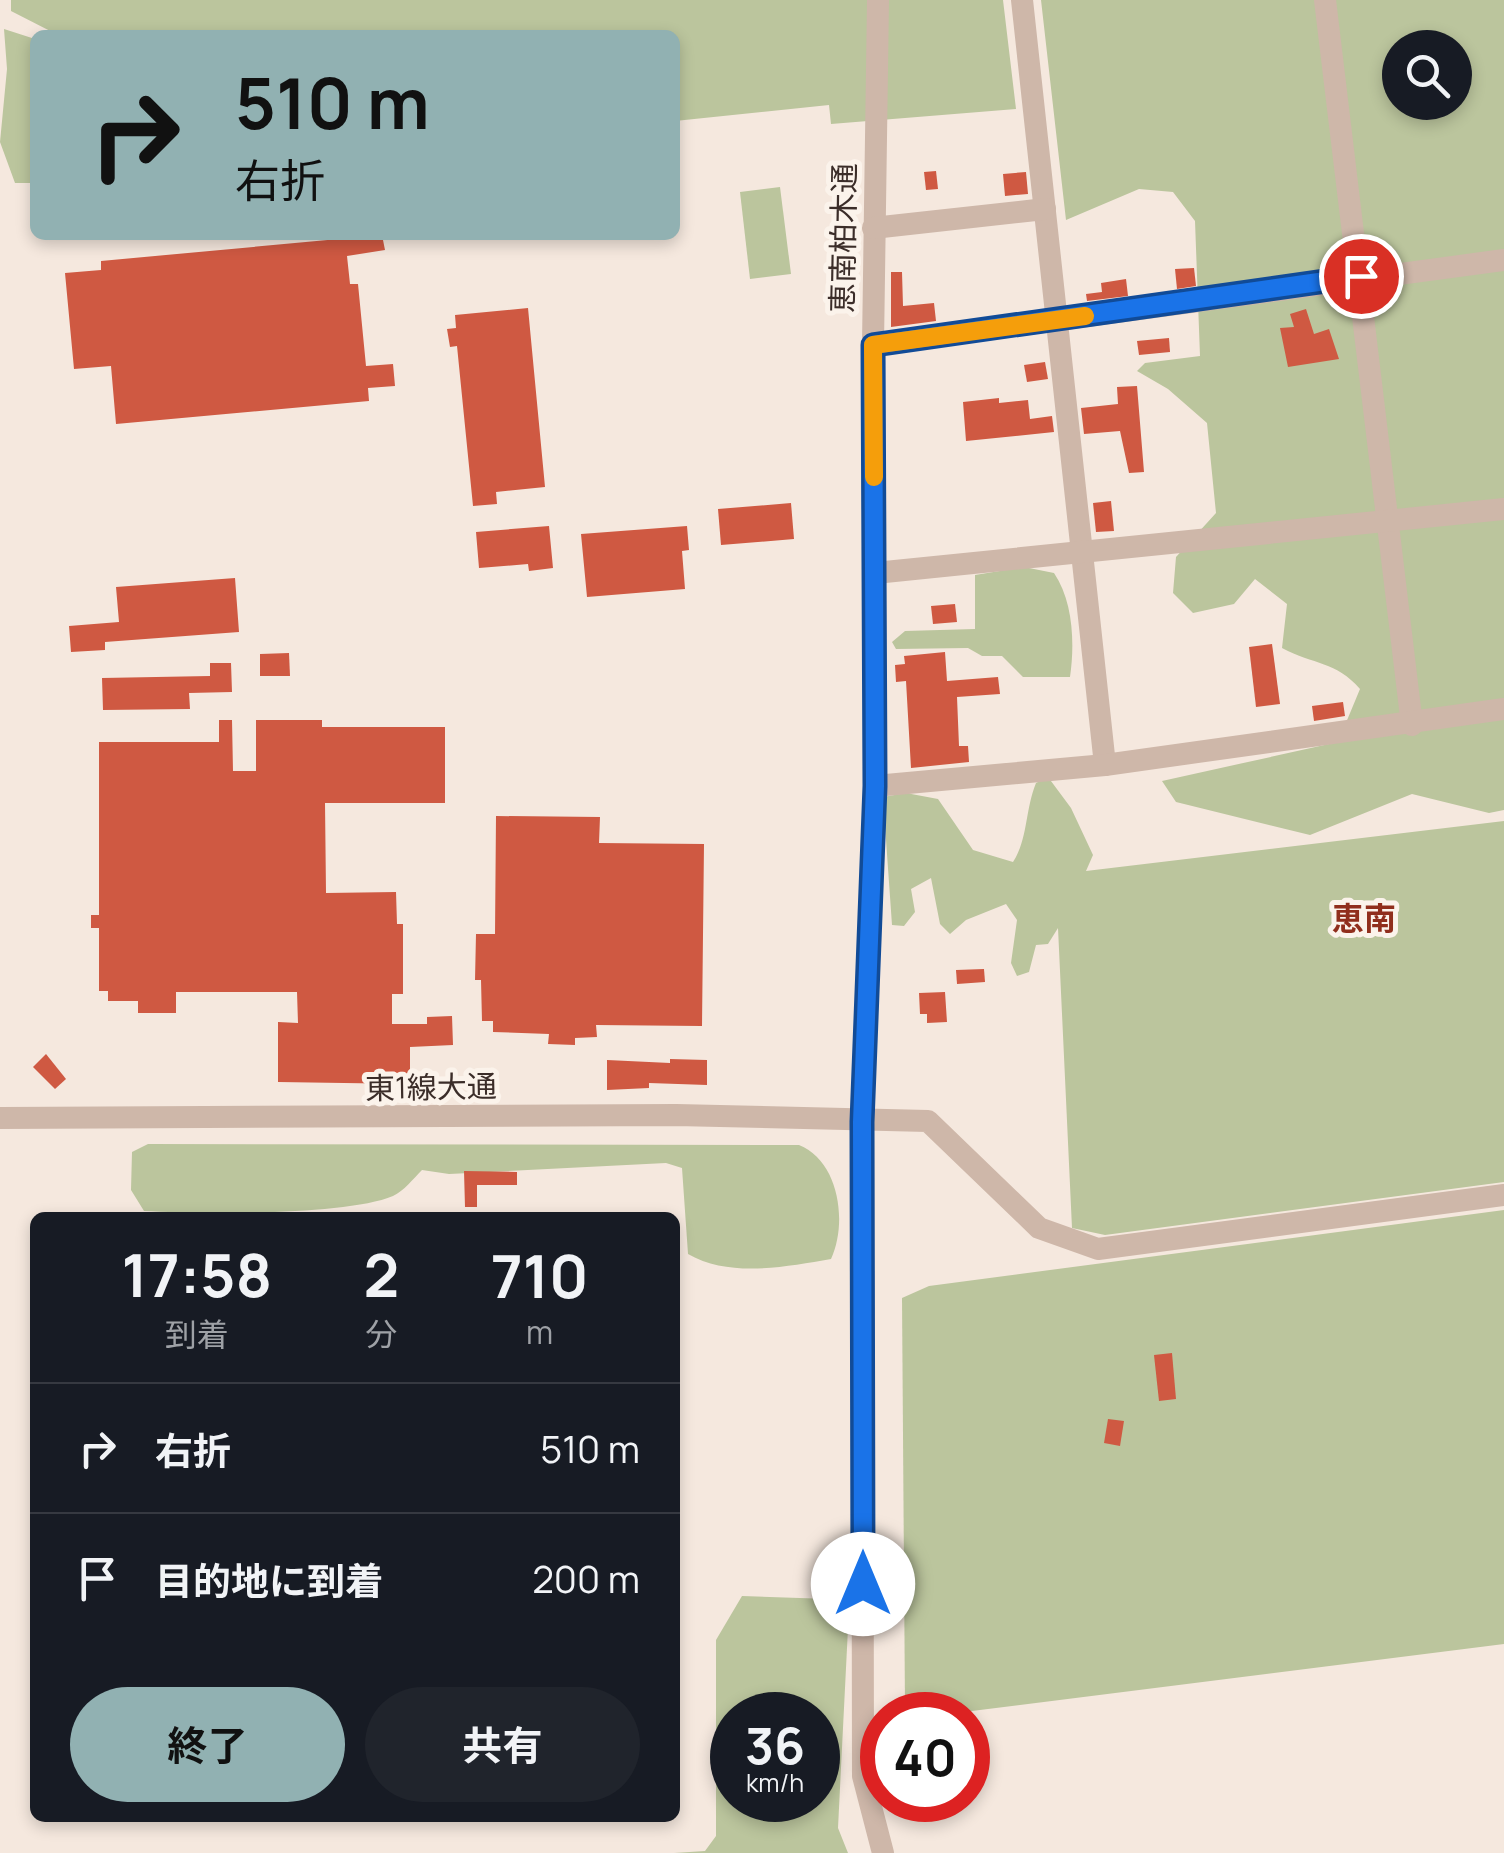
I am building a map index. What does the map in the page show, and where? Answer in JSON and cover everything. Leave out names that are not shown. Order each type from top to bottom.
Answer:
[{"type":"street","name":"恵南柏木通","points":[[878,0],[873,345],[875,786],[862,1122],[864,1776],[883,1853]]},
{"type":"street","points":[[1022,0],[1078,551],[1105,765]]},
{"type":"street","points":[[1326,0],[1412,725]]},
{"type":"street","points":[[874,228],[1045,210]]},
{"type":"street","points":[[873,345],[1361,276],[1504,260]]},
{"type":"street","points":[[875,574],[1504,509]]},
{"type":"street","points":[[875,786],[1105,765],[1412,725],[1504,709]]},
{"type":"street","name":"東1線大通","points":[[0,1118],[676,1115],[928,1121],[1039,1228],[1098,1249],[1504,1196]]},
{"type":"green space","points":[[11,0],[1003,0],[1016,109],[831,124],[829,105],[680,120],[680,30],[48,30],[11,11]]},
{"type":"green space","points":[[1041,0],[1504,0],[1504,810],[1489,813],[1412,794],[1310,835],[1176,802],[1162,781],[1338,742],[1360,689],[1333,668],[1282,648],[1287,604],[1255,579],[1234,604],[1193,613],[1173,593],[1176,557],[1216,513],[1207,423],[1168,389],[1137,371],[1145,363],[1200,356],[1195,221],[1173,192],[1139,189],[1066,220]]},
{"type":"green space","points":[[4,29],[30,37],[30,183],[15,183],[0,142],[7,69]]},
{"type":"green space","points":[[780,187],[791,274],[750,279],[740,192]]},
{"type":"green space","points":[[1024,567],[1054,573],[1060,584],[1071,623],[1070,677],[1023,677],[1002,656],[982,656],[968,648],[896,649],[892,642],[905,631],[975,629],[975,575]]},
{"type":"green space","points":[[1048,777],[1071,808],[1093,855],[1086,871],[1504,821],[1504,1182],[1105,1235],[1072,1228],[1058,928],[1048,944],[1036,945],[1029,972],[1017,976],[1011,963],[1017,920],[1006,904],[966,920],[950,934],[940,924],[931,878],[911,889],[915,912],[904,926],[892,925],[883,797],[906,793],[938,799],[973,850],[1013,862],[1036,783]]},
{"type":"green space","points":[[148,1144],[799,1145],[813,1153],[831,1178],[839,1228],[831,1259],[758,1268],[704,1261],[688,1254],[682,1168],[666,1163],[449,1174],[422,1170],[393,1196],[371,1203],[259,1212],[144,1211],[131,1190],[132,1152]]},
{"type":"green space","points":[[1504,1210],[1504,1644],[990,1709],[990,1692],[905,1692],[902,1298],[929,1286]]},
{"type":"green space","points":[[742,1596],[830,1599],[848,1628],[840,1788],[840,1692],[716,1692],[716,1640]]},
{"type":"green space","points":[[716,1822],[838,1822],[848,1853],[674,1853],[705,1851],[716,1836]]},
{"type":"building","points":[[936,171],[938,189],[926,190],[924,172]]},
{"type":"building","points":[[1026,172],[1028,194],[1005,196],[1003,174]]},
{"type":"building","points":[[328,240],[383,240],[385,250],[347,256],[350,284],[358,284],[366,366],[393,364],[395,386],[368,388],[369,401],[116,424],[111,366],[74,369],[65,273],[101,270],[101,261]]},
{"type":"building","points":[[1194,268],[1196,286],[1177,289],[1175,269]]},
{"type":"building","points":[[891,272],[902,272],[903,306],[934,303],[936,321],[891,327]]},
{"type":"building","points":[[1126,279],[1128,296],[1087,301],[1086,294],[1102,292],[1101,283]]},
{"type":"building","points":[[528,308],[545,487],[496,492],[497,504],[473,506],[457,346],[450,347],[447,329],[456,328],[455,315]]},
{"type":"building","points":[[1306,309],[1314,334],[1329,329],[1339,359],[1288,367],[1280,328],[1294,327],[1290,314]]},
{"type":"building","points":[[1169,338],[1170,352],[1139,355],[1137,341]]},
{"type":"building","points":[[1045,362],[1048,379],[1027,382],[1024,365]]},
{"type":"building","points":[[1137,386],[1144,472],[1129,473],[1120,431],[1084,434],[1081,408],[1118,404],[1117,387]]},
{"type":"building","points":[[999,398],[999,403],[1028,400],[1030,419],[1052,416],[1054,432],[966,441],[963,402]]},
{"type":"building","points":[[1111,501],[1114,531],[1096,532],[1093,503]]},
{"type":"building","points":[[791,503],[794,539],[721,545],[718,509]]},
{"type":"building","points":[[549,526],[553,568],[529,571],[528,564],[479,568],[476,532]]},
{"type":"building","points":[[687,526],[689,550],[682,551],[685,589],[587,597],[581,534]]},
{"type":"building","points":[[235,578],[239,632],[105,642],[105,650],[71,652],[69,626],[119,622],[116,587]]},
{"type":"building","points":[[955,604],[957,622],[933,624],[931,606]]},
{"type":"building","points":[[1272,644],[1280,704],[1256,707],[1249,647]]},
{"type":"building","points":[[945,652],[947,681],[998,677],[1000,694],[957,697],[959,746],[968,746],[969,762],[911,768],[906,681],[896,682],[895,665],[905,664],[904,656]]},
{"type":"building","points":[[289,653],[290,676],[260,676],[260,654]]},
{"type":"building","points":[[210,663],[231,663],[232,692],[189,693],[190,709],[103,710],[102,678],[210,676]]},
{"type":"building","points":[[1343,702],[1345,716],[1314,721],[1312,706]]},
{"type":"building","points":[[219,720],[232,720],[233,771],[256,771],[256,720],[322,720],[322,727],[445,727],[445,803],[325,803],[326,893],[396,892],[397,924],[403,924],[403,994],[392,994],[392,1024],[427,1024],[427,1017],[452,1016],[453,1045],[410,1047],[410,1084],[278,1082],[278,1022],[298,1023],[297,992],[176,992],[176,1013],[138,1013],[138,1001],[108,1001],[108,991],[99,991],[99,928],[91,928],[91,915],[99,915],[99,742],[219,742]]},
{"type":"building","points":[[496,816],[600,817],[599,843],[704,844],[702,1026],[596,1025],[597,1037],[575,1038],[575,1045],[548,1044],[549,1034],[493,1032],[493,1021],[482,1021],[481,980],[475,980],[476,934],[495,934]]},
{"type":"building","points":[[984,969],[985,982],[957,984],[956,970]]},
{"type":"building","points":[[945,992],[947,1022],[927,1023],[927,1014],[920,1014],[919,993]]},
{"type":"building","points":[[46,1054],[66,1079],[55,1089],[33,1067]]},
{"type":"building","points":[[670,1059],[707,1060],[707,1085],[649,1083],[649,1088],[607,1090],[607,1060],[670,1063]]},
{"type":"building","points":[[464,1171],[517,1172],[517,1185],[477,1185],[477,1207],[465,1207]]},
{"type":"building","points":[[1172,1353],[1176,1399],[1159,1401],[1154,1355]]},
{"type":"building","points":[[1108,1419],[1124,1421],[1120,1446],[1104,1443]]},
{"type":"slow traffic","points":[[874,477],[873,345],[1085,316]]},
{"type":"district","name":"恵南","points":[[1364,919]]},
{"type":"route","points":[[863,1584],[862,1122],[875,786],[873,345],[1361,276]]}]
